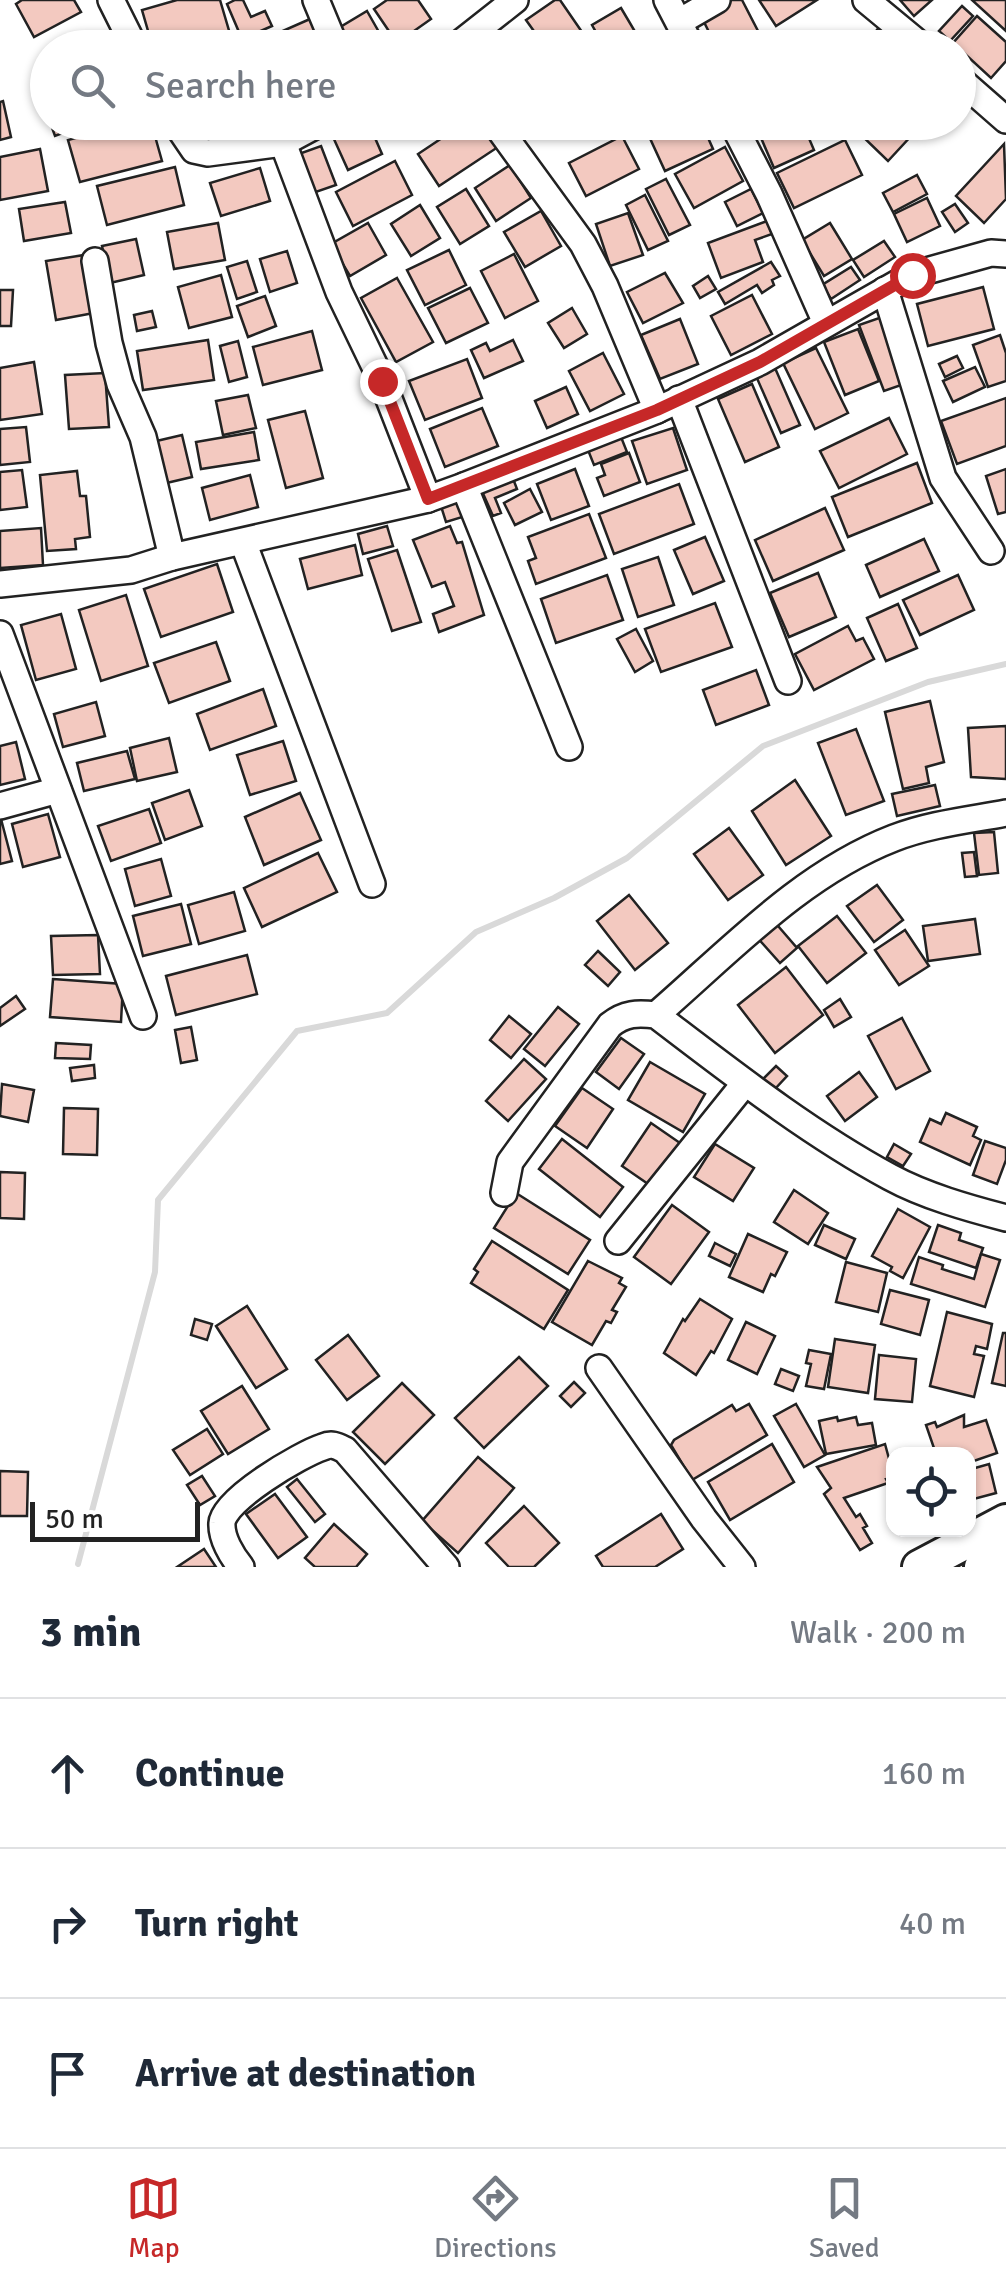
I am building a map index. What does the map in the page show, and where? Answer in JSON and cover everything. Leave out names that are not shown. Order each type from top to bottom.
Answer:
[{"type":"main road","points":[[919,1567],[1006,1521]]},
{"type":"main road","points":[[981,1567],[1006,1554]]},
{"type":"street","points":[[111,0],[127,30]]},
{"type":"street","points":[[316,0],[328,30]]},
{"type":"street","points":[[477,30],[515,0]]},
{"type":"street","points":[[673,11],[717,0]]},
{"type":"street","points":[[866,0],[902,30]]},
{"type":"street","points":[[976,93],[1005,116]]},
{"type":"street","points":[[187,140],[194,150],[208,152],[289,140]]},
{"type":"street","points":[[507,140],[583,244],[668,405],[788,681]]},
{"type":"street","points":[[742,140],[770,194],[826,324]]},
{"type":"street","points":[[283,143],[339,292],[382,381],[428,499]]},
{"type":"street","points":[[0,584],[131,570],[172,556],[428,499],[668,405],[760,362],[912,275],[991,253],[1006,254]]},
{"type":"street","points":[[95,261],[108,343],[142,437],[172,556]]},
{"type":"street","points":[[885,290],[943,478],[991,550]]},
{"type":"street","points":[[464,486],[569,747]]},
{"type":"street","points":[[243,542],[372,884]]},
{"type":"street","points":[[0,634],[143,1016]]},
{"type":"street","points":[[0,806],[58,790]]},
{"type":"street","points":[[656,1015],[806,885],[893,838],[936,825],[1006,813]]},
{"type":"street","points":[[504,1192],[510,1162],[610,1026],[621,1016],[656,1015],[745,1083],[892,1178],[1006,1218]]},
{"type":"street","points":[[618,1241],[745,1083]]},
{"type":"street","points":[[598,1368],[704,1520],[742,1567]]},
{"type":"street","points":[[240,1567],[221,1525],[225,1511],[279,1470],[335,1444],[345,1450],[446,1567]]},
{"type":"building","points":[[22,0],[74,0],[81,12],[47,30],[30,30],[16,4]]},
{"type":"building","points":[[177,0],[220,0],[229,30],[148,30],[142,10]]},
{"type":"building","points":[[243,0],[251,17],[265,11],[272,26],[238,30],[227,4]]},
{"type":"building","points":[[387,0],[418,0],[431,19],[415,30],[388,30],[374,9]]},
{"type":"building","points":[[560,0],[581,30],[533,30],[526,20]]},
{"type":"building","points":[[732,0],[742,0],[757,30],[708,30],[701,16]]},
{"type":"building","points":[[759,0],[817,0],[776,26]]},
{"type":"building","points":[[900,0],[932,0],[914,16]]},
{"type":"building","points":[[972,0],[1006,0],[1006,31]]},
{"type":"building","points":[[962,6],[973,16],[960,30],[940,30]]},
{"type":"building","points":[[621,8],[634,30],[595,30],[592,25]]},
{"type":"building","points":[[367,11],[378,30],[338,30]]},
{"type":"building","points":[[977,16],[1006,42],[1006,61],[991,78],[976,64],[976,30],[965,30]]},
{"type":"building","points":[[310,19],[315,30],[285,30]]},
{"type":"building","points":[[3,101],[11,137],[0,140],[0,102]]},
{"type":"building","points":[[68,140],[156,140],[162,161],[80,182]]},
{"type":"building","points":[[334,140],[376,140],[382,154],[348,170]]},
{"type":"building","points":[[439,140],[494,140],[498,147],[439,186],[418,154]]},
{"type":"building","points":[[614,140],[624,140],[639,169],[586,196],[569,163]]},
{"type":"building","points":[[651,140],[709,140],[713,149],[665,171]]},
{"type":"building","points":[[762,140],[810,140],[814,150],[774,168]]},
{"type":"building","points":[[845,140],[862,175],[794,208],[777,173]]},
{"type":"building","points":[[866,140],[907,140],[888,161]]},
{"type":"building","points":[[1004,144],[1006,199],[984,223],[956,196]]},
{"type":"building","points":[[321,146],[336,185],[310,194],[296,155]]},
{"type":"building","points":[[725,147],[743,181],[694,208],[675,174]]},
{"type":"building","points":[[40,149],[48,191],[0,200],[0,157]]},
{"type":"building","points":[[395,161],[412,195],[353,226],[336,192]]},
{"type":"building","points":[[510,165],[531,198],[496,221],[475,188]]},
{"type":"building","points":[[175,167],[184,205],[107,225],[97,186]]},
{"type":"building","points":[[260,168],[270,201],[221,216],[210,183]]},
{"type":"building","points":[[917,175],[927,194],[893,212],[883,193]]},
{"type":"building","points":[[666,179],[690,225],[669,235],[646,189]]},
{"type":"building","points":[[466,189],[489,226],[460,244],[437,207]]},
{"type":"building","points":[[751,189],[763,213],[737,226],[725,202]]},
{"type":"building","points":[[645,195],[668,241],[648,250],[626,205]]},
{"type":"building","points":[[927,198],[940,226],[907,242],[894,214]]},
{"type":"building","points":[[65,202],[71,233],[24,241],[19,209]]},
{"type":"building","points":[[955,204],[968,223],[955,232],[942,212]]},
{"type":"building","points":[[420,205],[440,238],[411,256],[391,224]]},
{"type":"building","points":[[541,211],[561,246],[525,267],[504,232]]},
{"type":"building","points":[[628,213],[643,255],[610,266],[596,224]]},
{"type":"building","points":[[767,221],[772,234],[755,240],[763,262],[721,278],[708,243]]},
{"type":"building","points":[[218,223],[225,260],[174,269],[167,232]]},
{"type":"building","points":[[368,223],[386,255],[350,276],[331,244]]},
{"type":"building","points":[[830,223],[852,259],[824,276],[802,240]]},
{"type":"building","points":[[136,239],[144,275],[110,283],[102,246]]},
{"type":"building","points":[[884,241],[895,257],[864,277],[853,260]]},
{"type":"building","points":[[449,250],[466,285],[425,305],[407,270]]},
{"type":"building","points":[[287,251],[297,283],[270,292],[260,259]]},
{"type":"building","points":[[514,254],[538,301],[505,318],[481,271]]},
{"type":"building","points":[[84,255],[94,313],[56,320],[46,261]]},
{"type":"building","points":[[247,261],[257,292],[237,299],[227,267]]},
{"type":"building","points":[[771,262],[780,276],[772,280],[774,285],[762,293],[757,285],[725,304],[718,292]]},
{"type":"building","points":[[851,267],[860,280],[831,299],[822,285]]},
{"type":"building","points":[[665,273],[683,303],[643,323],[627,292]]},
{"type":"building","points":[[221,275],[232,317],[189,328],[178,287]]},
{"type":"building","points":[[708,276],[716,289],[700,298],[693,286]]},
{"type":"building","points":[[397,278],[433,342],[396,362],[361,298]]},
{"type":"building","points":[[983,287],[994,329],[928,346],[917,304]]},
{"type":"building","points":[[470,288],[488,323],[446,343],[428,308]]},
{"type":"building","points":[[0,290],[13,290],[11,326],[0,326]]},
{"type":"building","points":[[752,295],[772,334],[731,355],[711,316]]},
{"type":"building","points":[[265,296],[276,326],[248,337],[237,306]]},
{"type":"building","points":[[572,308],[587,334],[564,348],[548,323]]},
{"type":"building","points":[[152,311],[156,327],[137,331],[134,315]]},
{"type":"building","points":[[882,317],[907,383],[884,391],[859,325]]},
{"type":"building","points":[[680,319],[698,364],[660,379],[641,335]]},
{"type":"building","points":[[858,329],[879,381],[845,395],[824,342]]},
{"type":"building","points":[[312,331],[322,370],[263,385],[253,347]]},
{"type":"building","points":[[1000,335],[1006,353],[1006,381],[988,387],[973,345]]},
{"type":"building","points":[[208,340],[214,380],[143,390],[137,351]]},
{"type":"building","points":[[513,340],[523,361],[484,378],[471,350],[486,343],[490,351]]},
{"type":"building","points":[[238,341],[247,377],[229,382],[220,346]]},
{"type":"building","points":[[816,348],[848,413],[815,429],[783,363]]},
{"type":"building","points":[[603,353],[624,394],[590,411],[569,371]]},
{"type":"building","points":[[957,356],[963,368],[945,377],[939,364]]},
{"type":"building","points":[[467,359],[482,398],[425,420],[409,381]]},
{"type":"building","points":[[34,362],[42,414],[0,420],[0,368]]},
{"type":"building","points":[[975,367],[985,387],[953,402],[943,381]]},
{"type":"building","points":[[775,368],[800,425],[781,433],[756,376]]},
{"type":"building","points":[[105,373],[109,427],[69,429],[65,375]]},
{"type":"building","points":[[752,384],[779,447],[745,462],[718,399]]},
{"type":"building","points":[[566,387],[578,414],[547,428],[535,401]]},
{"type":"building","points":[[248,395],[256,428],[223,435],[216,401]]},
{"type":"building","points":[[1006,398],[1006,446],[957,464],[941,421]]},
{"type":"building","points":[[482,408],[498,446],[445,467],[430,429]]},
{"type":"building","points":[[305,411],[323,478],[286,488],[268,420]]},
{"type":"building","points":[[889,418],[907,454],[839,488],[820,451]]},
{"type":"building","points":[[26,427],[30,462],[0,465],[0,429]]},
{"type":"building","points":[[673,428],[687,470],[647,484],[632,441]]},
{"type":"building","points":[[254,432],[259,460],[201,469],[196,442]]},
{"type":"building","points":[[182,435],[192,477],[158,485],[148,443]]},
{"type":"building","points":[[621,437],[627,452],[594,465],[588,450]]},
{"type":"building","points":[[629,453],[640,482],[604,496],[597,478],[605,475],[601,464]]},
{"type":"building","points":[[917,463],[932,503],[848,537],[832,497]]},
{"type":"building","points":[[575,469],[589,506],[551,520],[537,484]]},
{"type":"building","points":[[1006,469],[1006,512],[998,514],[986,476]]},
{"type":"building","points":[[22,470],[27,507],[0,510],[0,472]]},
{"type":"building","points":[[77,471],[80,496],[86,496],[90,537],[75,539],[76,549],[47,551],[40,475]]},
{"type":"building","points":[[250,475],[258,507],[210,520],[202,488]]},
{"type":"building","points":[[512,476],[517,489],[495,498],[501,513],[493,516],[481,489]]},
{"type":"building","points":[[679,484],[694,524],[614,554],[599,514]]},
{"type":"building","points":[[530,489],[542,512],[515,525],[504,503]]},
{"type":"building","points":[[464,496],[469,515],[446,522],[440,503]]},
{"type":"building","points":[[825,508],[844,550],[773,581],[755,540]]},
{"type":"building","points":[[589,514],[606,558],[536,584],[528,561],[536,558],[528,537]]},
{"type":"building","points":[[387,526],[393,546],[363,554],[358,534]]},
{"type":"building","points":[[450,526],[457,543],[462,542],[484,615],[439,632],[433,614],[454,606],[445,582],[432,587],[413,540]]},
{"type":"building","points":[[41,528],[43,565],[0,568],[0,531]]},
{"type":"building","points":[[705,537],[724,581],[693,594],[674,550]]},
{"type":"building","points":[[924,539],[939,571],[880,597],[866,565]]},
{"type":"building","points":[[355,545],[362,575],[308,589],[300,559]]},
{"type":"building","points":[[397,550],[421,622],[392,631],[368,559]]},
{"type":"building","points":[[658,557],[674,605],[638,617],[622,569]]},
{"type":"building","points":[[217,564],[233,612],[161,637],[144,589]]},
{"type":"building","points":[[818,573],[836,617],[789,637],[770,593]]},
{"type":"building","points":[[607,575],[623,620],[556,643],[541,599]]},
{"type":"building","points":[[958,575],[974,610],[920,635],[903,600]]},
{"type":"building","points":[[126,595],[148,666],[101,681],[79,610]]},
{"type":"building","points":[[715,603],[732,647],[661,672],[645,629]]},
{"type":"building","points":[[898,604],[917,648],[886,661],[867,618]]},
{"type":"building","points":[[61,614],[76,669],[36,680],[21,625]]},
{"type":"building","points":[[848,626],[856,641],[863,638],[874,659],[814,690],[795,654]]},
{"type":"building","points":[[636,629],[653,661],[635,672],[617,639]]},
{"type":"building","points":[[216,642],[230,681],[169,703],[154,663]]},
{"type":"building","points":[[756,670],[769,705],[716,725],[703,690]]},
{"type":"building","points":[[263,689],[276,726],[210,750],[197,714]]},
{"type":"building","points":[[930,701],[944,762],[926,767],[929,783],[903,789],[885,712]]},
{"type":"building","points":[[96,702],[105,736],[63,747],[54,714]]},
{"type":"building","points":[[1006,726],[1006,779],[971,777],[968,728]]},
{"type":"building","points":[[856,729],[884,801],[846,815],[818,743]]},
{"type":"building","points":[[169,738],[177,772],[137,781],[130,748]]},
{"type":"building","points":[[283,741],[296,781],[250,795],[237,755]]},
{"type":"building","points":[[16,742],[25,779],[0,785],[0,746]]},
{"type":"building","points":[[127,751],[135,779],[84,791],[77,763]]},
{"type":"building","points":[[795,780],[831,836],[786,865],[752,811]]},
{"type":"building","points":[[935,785],[940,806],[897,816],[892,794]]},
{"type":"building","points":[[189,790],[202,826],[165,840],[152,803]]},
{"type":"building","points":[[300,793],[321,840],[264,865],[245,817]]},
{"type":"building","points":[[149,809],[161,843],[111,861],[98,826]]},
{"type":"building","points":[[48,814],[60,857],[23,867],[12,824]]},
{"type":"building","points":[[0,820],[12,861],[0,864]]},
{"type":"building","points":[[729,828],[763,875],[728,900],[694,854]]},
{"type":"building","points":[[994,832],[998,873],[979,875],[974,833]]},
{"type":"building","points":[[974,852],[977,876],[965,877],[962,853]]},
{"type":"building","points":[[318,853],[337,892],[262,927],[244,888]]},
{"type":"building","points":[[161,859],[171,896],[135,906],[125,869]]},
{"type":"building","points":[[877,885],[903,920],[874,942],[847,906]]},
{"type":"building","points":[[234,892],[245,931],[199,944],[188,905]]},
{"type":"building","points":[[629,895],[668,943],[635,970],[597,921]]},
{"type":"building","points":[[181,904],[191,944],[143,956],[133,916]]},
{"type":"building","points":[[837,916],[866,953],[827,983],[798,946]]},
{"type":"building","points":[[772,919],[797,948],[780,963],[754,934]]},
{"type":"building","points":[[975,919],[980,954],[928,961],[923,926]]},
{"type":"building","points":[[905,930],[929,966],[899,985],[875,950]]},
{"type":"building","points":[[98,935],[100,974],[53,975],[51,936]]},
{"type":"building","points":[[598,951],[620,972],[608,986],[585,965]]},
{"type":"building","points":[[247,955],[257,994],[176,1015],[166,976]]},
{"type":"building","points":[[786,967],[823,1015],[775,1053],[738,1005]]},
{"type":"building","points":[[53,979],[123,984],[121,1022],[50,1017]]},
{"type":"building","points":[[16,996],[25,1009],[0,1026],[0,1008]]},
{"type":"building","points":[[840,999],[851,1017],[834,1027],[824,1010]]},
{"type":"building","points":[[558,1007],[579,1024],[545,1066],[524,1049]]},
{"type":"building","points":[[509,1016],[531,1034],[511,1058],[490,1040]]},
{"type":"building","points":[[902,1018],[930,1071],[896,1089],[868,1036]]},
{"type":"building","points":[[191,1027],[197,1060],[181,1063],[175,1030]]},
{"type":"building","points":[[621,1038],[644,1054],[619,1089],[596,1072]]},
{"type":"building","points":[[56,1043],[91,1045],[90,1059],[55,1058]]},
{"type":"building","points":[[524,1059],[546,1079],[508,1121],[486,1101]]},
{"type":"building","points":[[650,1062],[705,1094],[683,1132],[628,1100]]},
{"type":"building","points":[[94,1065],[95,1078],[72,1081],[70,1068]]},
{"type":"building","points":[[776,1066],[787,1076],[774,1090],[763,1079]]},
{"type":"building","points":[[859,1072],[877,1097],[845,1121],[827,1096]]},
{"type":"building","points":[[2,1084],[34,1090],[28,1122],[0,1116]]},
{"type":"building","points":[[582,1088],[613,1109],[587,1148],[555,1126]]},
{"type":"building","points":[[64,1108],[98,1109],[97,1155],[63,1154]]},
{"type":"building","points":[[946,1113],[977,1127],[973,1136],[981,1140],[970,1165],[920,1142],[930,1119],[941,1124]]},
{"type":"building","points":[[651,1123],[680,1143],[651,1186],[622,1166]]},
{"type":"building","points":[[562,1139],[623,1187],[600,1217],[539,1169]]},
{"type":"building","points":[[985,1141],[1006,1148],[997,1184],[973,1175]]},
{"type":"building","points":[[715,1144],[754,1168],[733,1201],[694,1177]]},
{"type":"building","points":[[894,1144],[911,1154],[903,1166],[887,1157]]},
{"type":"building","points":[[0,1172],[25,1173],[24,1219],[0,1218]]},
{"type":"building","points":[[794,1190],[828,1213],[808,1244],[774,1222]]},
{"type":"building","points":[[516,1193],[590,1240],[568,1274],[494,1228]]},
{"type":"building","points":[[672,1205],[709,1232],[671,1284],[634,1257]]},
{"type":"building","points":[[898,1209],[930,1227],[903,1278],[872,1256]]},
{"type":"building","points":[[824,1225],[855,1239],[846,1259],[815,1245]]},
{"type":"building","points":[[938,1225],[961,1233],[959,1240],[983,1248],[976,1268],[929,1252]]},
{"type":"building","points":[[748,1234],[787,1252],[763,1292],[729,1277]]},
{"type":"building","points":[[492,1241],[568,1290],[544,1329],[471,1283],[478,1272],[474,1269]]},
{"type":"building","points":[[715,1243],[736,1254],[730,1266],[709,1256]]},
{"type":"building","points":[[981,1254],[1000,1260],[985,1307],[911,1284],[919,1257],[974,1279]]},
{"type":"building","points":[[588,1261],[622,1278],[619,1283],[626,1287],[612,1310],[617,1312],[611,1323],[606,1321],[592,1345],[552,1322]]},
{"type":"building","points":[[846,1262],[887,1273],[878,1312],[836,1302]]},
{"type":"building","points":[[890,1290],[929,1300],[920,1335],[881,1324]]},
{"type":"building","points":[[700,1299],[732,1319],[714,1353],[711,1351],[696,1375],[664,1353],[683,1319]]},
{"type":"building","points":[[247,1306],[287,1369],[256,1388],[216,1326]]},
{"type":"building","points":[[947,1312],[992,1324],[987,1349],[976,1346],[974,1354],[984,1356],[974,1397],[930,1386]]},
{"type":"building","points":[[195,1319],[212,1324],[207,1340],[191,1335]]},
{"type":"building","points":[[746,1322],[775,1336],[757,1374],[728,1360]]},
{"type":"building","points":[[1006,1333],[1006,1386],[992,1383]]},
{"type":"building","points":[[348,1335],[379,1376],[347,1400],[316,1360]]},
{"type":"building","points":[[835,1339],[875,1345],[868,1393],[828,1387]]},
{"type":"building","points":[[809,1350],[831,1354],[824,1389],[806,1386],[811,1364],[806,1363]]},
{"type":"building","points":[[879,1355],[916,1359],[912,1402],[875,1399]]},
{"type":"building","points":[[519,1357],[548,1386],[484,1448],[455,1418]]},
{"type":"building","points":[[781,1369],[799,1376],[793,1391],[775,1384]]},
{"type":"building","points":[[574,1382],[585,1393],[571,1407],[560,1396]]},
{"type":"building","points":[[402,1383],[434,1415],[385,1464],[353,1432]]},
{"type":"building","points":[[242,1386],[269,1429],[228,1454],[201,1411]]},
{"type":"building","points":[[749,1404],[767,1435],[692,1480],[671,1445],[674,1440],[732,1405],[736,1411]]},
{"type":"building","points":[[796,1404],[825,1455],[804,1467],[774,1416]]},
{"type":"building","points":[[964,1415],[964,1427],[986,1420],[997,1453],[976,1460],[976,1447],[934,1447],[926,1425],[935,1422],[937,1427]]},
{"type":"building","points":[[837,1417],[838,1421],[856,1417],[858,1425],[872,1423],[876,1445],[826,1454],[819,1421]]},
{"type":"building","points":[[207,1429],[223,1454],[190,1475],[173,1450]]},
{"type":"building","points":[[772,1444],[794,1482],[730,1520],[708,1482]]},
{"type":"building","points":[[885,1444],[886,1484],[844,1498],[856,1517],[860,1514],[872,1543],[860,1550],[824,1494],[831,1488],[817,1467]]},
{"type":"building","points":[[478,1457],[514,1488],[458,1553],[422,1521]]},
{"type":"building","points":[[989,1464],[996,1493],[976,1498],[976,1468]]},
{"type":"building","points":[[0,1471],[28,1472],[27,1516],[0,1516]]},
{"type":"building","points":[[202,1476],[215,1496],[200,1505],[187,1485]]},
{"type":"building","points":[[297,1479],[325,1514],[315,1522],[287,1487]]},
{"type":"building","points":[[275,1494],[307,1537],[278,1558],[246,1514]]},
{"type":"building","points":[[524,1506],[559,1543],[534,1567],[509,1567],[486,1543]]},
{"type":"building","points":[[661,1514],[683,1549],[655,1567],[603,1567],[596,1556]]},
{"type":"building","points":[[334,1524],[367,1554],[356,1567],[315,1567],[305,1558]]},
{"type":"building","points":[[204,1549],[216,1567],[177,1567]]},
{"type":"waterway","points":[[78,1564],[155,1272],[158,1200],[297,1031],[387,1013],[476,932],[554,898],[627,858],[763,746],[928,682],[1006,664]]},
{"type":"route","points":[[382,381],[428,499],[657,410],[760,362],[912,275]]}]
